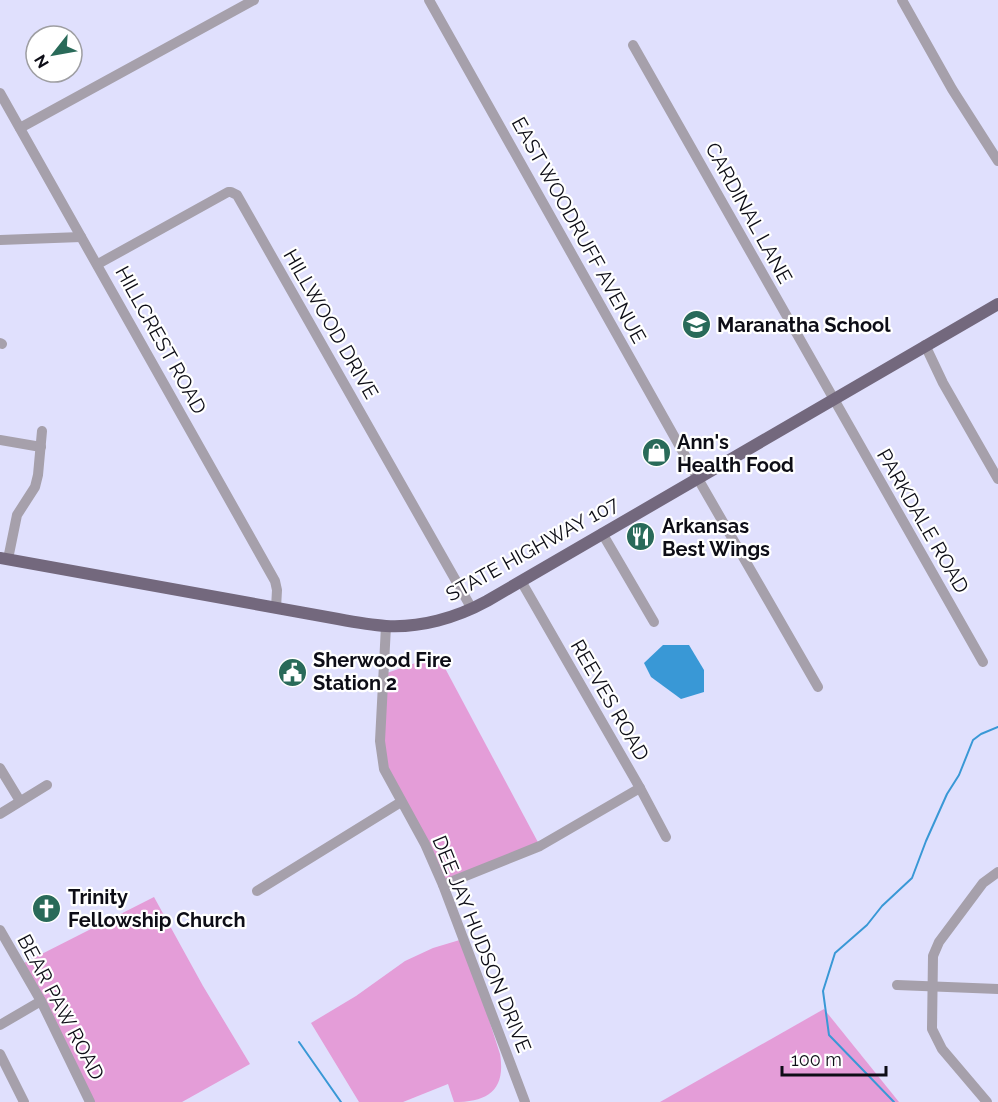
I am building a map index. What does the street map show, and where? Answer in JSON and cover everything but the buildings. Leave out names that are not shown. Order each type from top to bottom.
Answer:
[{"type":"main road","name":"STATE HIGHWAY 107","points":[[4,558],[386,626],[442,620],[472,609],[832,398],[998,304]]},
{"type":"street","points":[[20,128],[254,0]]},
{"type":"street","name":"EAST WOODRUFF AVENUE","points":[[429,0],[697,477],[818,687]]},
{"type":"street","points":[[902,0],[952,89],[998,161]]},
{"type":"street","name":"CARDINAL LANE","points":[[633,45],[832,398]]},
{"type":"street","name":"HILLCREST ROAD","points":[[0,93],[275,581],[276,608]]},
{"type":"street","name":"HILLWOOD DRIVE","points":[[98,264],[228,192],[237,195],[472,609]]},
{"type":"street","points":[[0,240],[81,237]]},
{"type":"street","points":[[925,345],[943,382],[998,479]]},
{"type":"street","name":"PARKDALE ROAD","points":[[832,398],[983,662]]},
{"type":"street","points":[[4,558],[17,515],[35,487],[42,431]]},
{"type":"street","points":[[0,440],[41,447]]},
{"type":"street","points":[[602,533],[654,622]]},
{"type":"street","name":"REEVES ROAD","points":[[521,581],[666,837]]},
{"type":"street","name":"DEE JAY HUDSON DRIVE","points":[[386,626],[380,741],[384,770],[425,844],[443,885],[525,1102]]},
{"type":"street","points":[[0,768],[20,801]]},
{"type":"street","points":[[0,814],[47,785]]},
{"type":"street","points":[[443,885],[540,846],[640,788]]},
{"type":"street","points":[[257,891],[400,802]]},
{"type":"street","points":[[987,1102],[942,1049],[932,1029],[933,956],[939,942],[983,883],[998,872]]},
{"type":"street","name":"BEAR PAW ROAD","points":[[0,930],[41,1001],[90,1102]]},
{"type":"street","points":[[897,985],[998,989]]},
{"type":"street","points":[[0,1025],[41,1001]]},
{"type":"street","points":[[0,1054],[24,1102]]},
{"type":"shaded area","points":[[438,655],[540,846],[443,885],[384,769],[384,674]]},
{"type":"shaded area","points":[[154,897],[203,986],[250,1064],[182,1102],[90,1102],[20,965]]},
{"type":"shaded area","points":[[463,939],[500,1054],[500,1077],[497,1085],[492,1092],[476,1100],[454,1102],[448,1084],[403,1102],[359,1102],[311,1023],[356,996],[405,961],[433,948]]},
{"type":"shaded area","points":[[824,1009],[899,1102],[660,1102]]},
{"type":"water","points":[[663,645],[689,645],[704,670],[704,692],[681,699],[651,677],[644,663]]},
{"type":"waterway","points":[[894,1102],[829,1035],[823,991],[835,953],[867,925],[882,906],[912,878],[926,841],[947,794],[959,775],[973,740],[998,727]]},
{"type":"waterway","points":[[299,1042],[341,1102]]},
{"type":"place","name":"Maranatha School","points":[[696,325]]},
{"type":"place","name":"Ann's Health Food","points":[[656,453]]},
{"type":"place","name":"Arkansas Best Wings","points":[[641,537]]},
{"type":"place","name":"Sherwood Fire Station 2","points":[[292,672]]},
{"type":"place","name":"Trinity Fellowship Church","points":[[47,908]]}]
